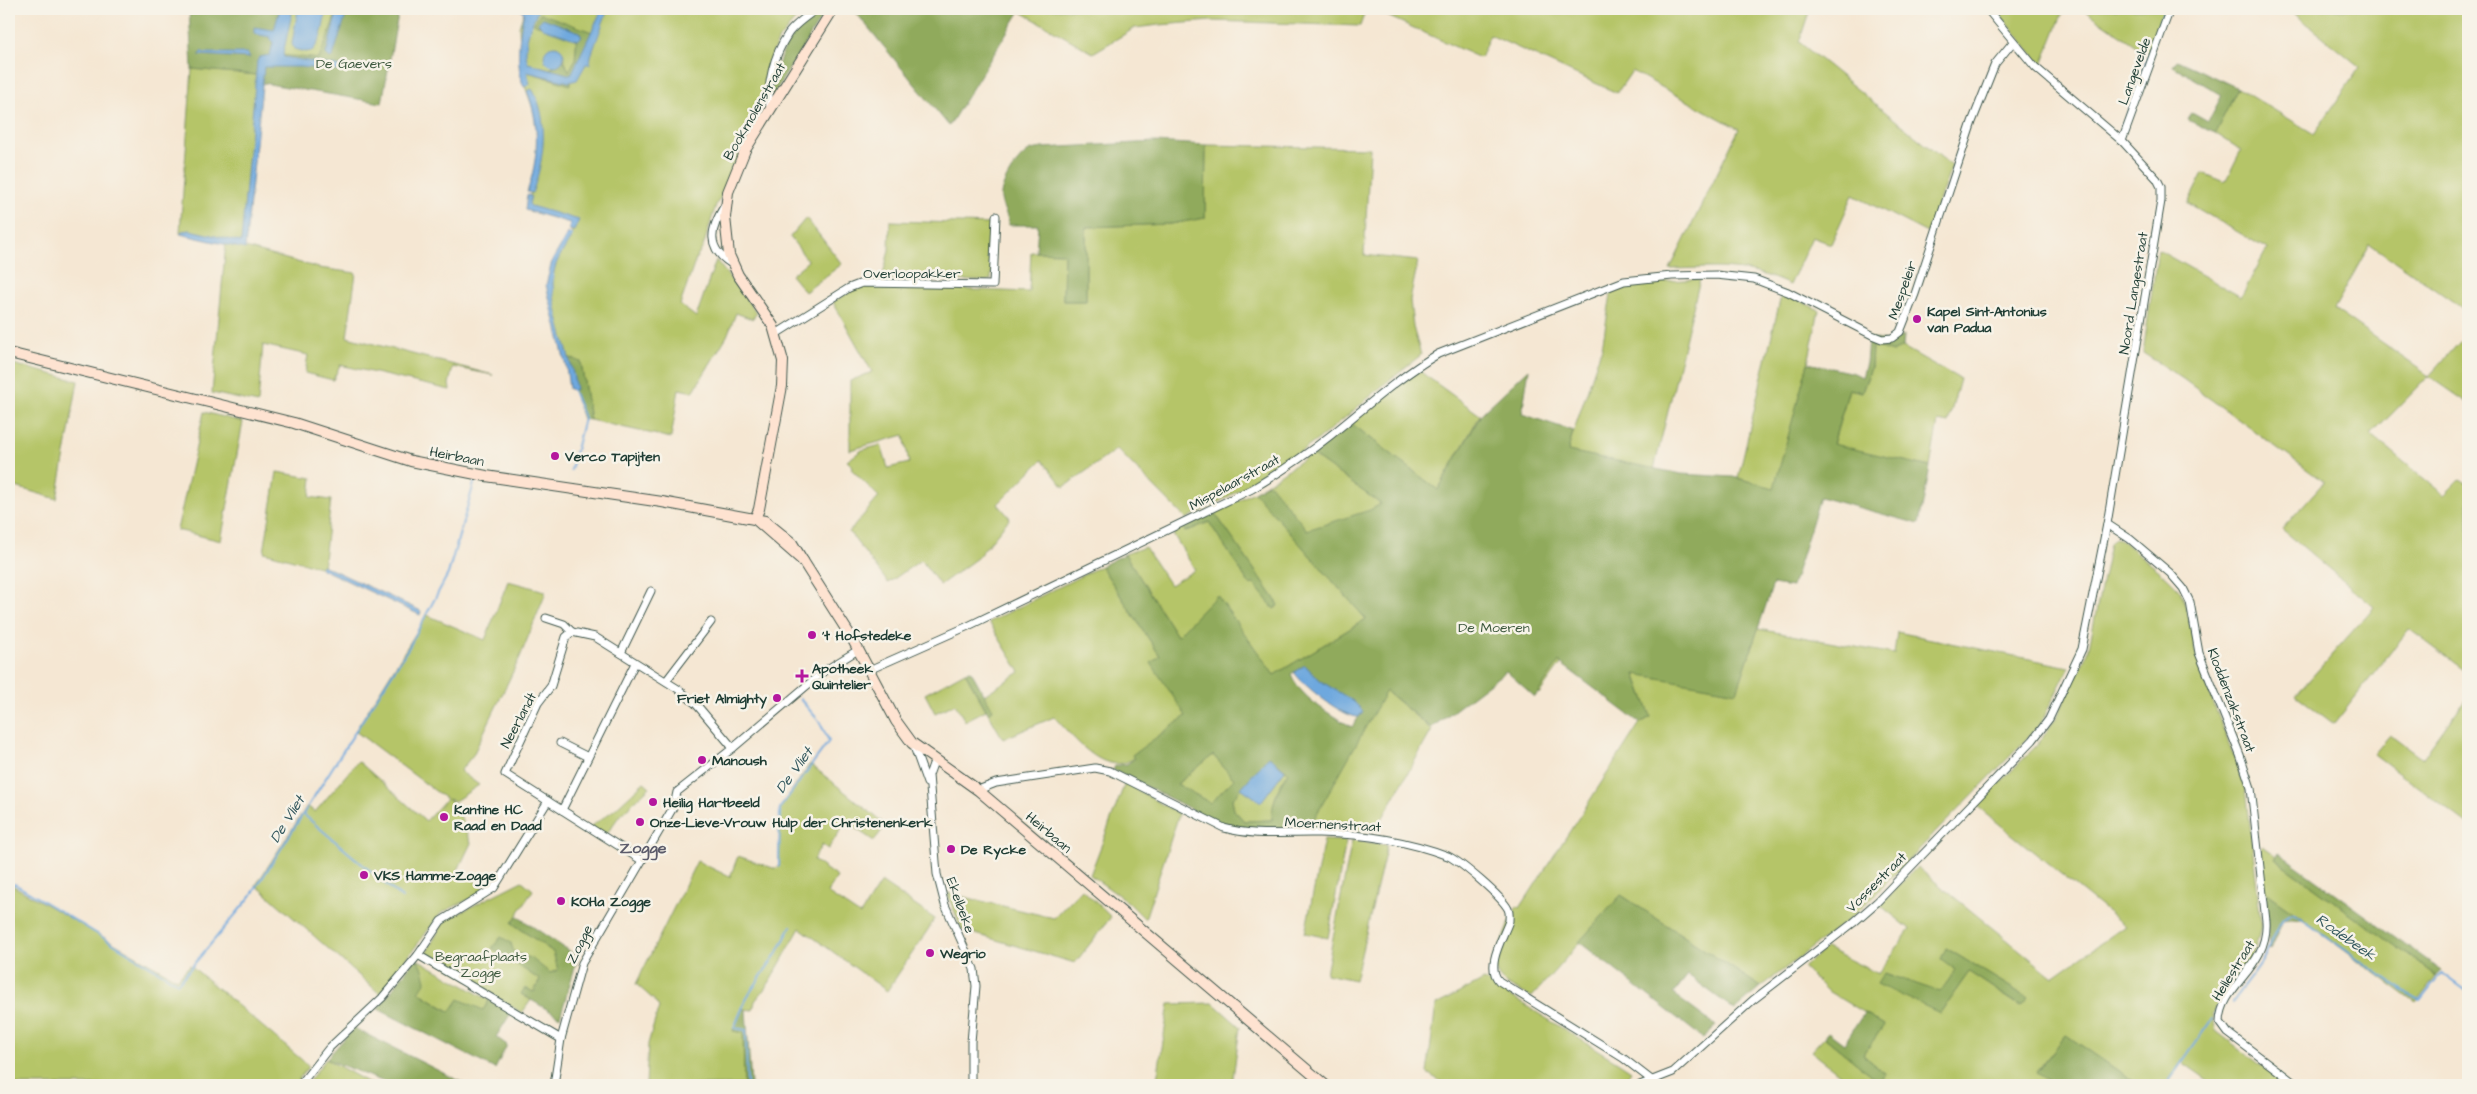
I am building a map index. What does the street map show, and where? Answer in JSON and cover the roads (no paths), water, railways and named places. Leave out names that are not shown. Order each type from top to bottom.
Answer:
[{"type":"main road","name":"Bookmolenstraat","points":[[755,519],[759,509],[784,376],[781,349],[776,334],[734,266],[727,243],[726,203],[735,170],[770,109],[833,9]]},
{"type":"main road","name":"Heirbaan","points":[[9,353],[294,423],[411,461],[486,476],[662,502],[755,519],[803,561],[858,650],[896,721],[913,744],[978,790],[1325,1085]]},
{"type":"street","points":[[770,109],[767,94],[780,48],[788,34],[818,9]]},
{"type":"street","name":"Noord Langestraat","points":[[1987,9],[2035,67],[2122,141],[2157,179],[2161,187],[2161,201],[2107,524],[2082,649]]},
{"type":"street","name":"Langevelde","points":[[2122,141],[2170,9]]},
{"type":"street","name":"Mespeleir","points":[[1595,292],[1624,281],[1668,276],[1716,275],[1754,279],[1788,292],[1872,335],[1892,338],[1900,332],[1915,294],[1975,113],[1995,64],[2014,42]]},
{"type":"street","points":[[726,203],[718,217],[711,237],[716,250],[734,266]]},
{"type":"street","name":"Overloopakker","points":[[776,334],[849,288],[862,283],[993,284],[996,216]]},
{"type":"street","name":"Mispelaarstraat","points":[[869,670],[966,627],[1252,489],[1284,470],[1329,437],[1412,369],[1438,354],[1595,292]]},
{"type":"street","name":"Kloddenzakstraat","points":[[2107,524],[2130,539],[2170,573],[2183,588],[2190,602],[2199,653],[2250,788],[2266,920]]},
{"type":"street","points":[[621,653],[652,592]]},
{"type":"street","points":[[546,618],[564,624],[572,632],[595,637],[666,681],[696,704],[733,748]]},
{"type":"street","points":[[666,681],[711,622]]},
{"type":"street","name":"Neerlandt","points":[[572,632],[566,637],[551,686],[538,704],[505,774],[641,860]]},
{"type":"street","name":"Vossestraat","points":[[1640,1085],[1656,1083],[1673,1072],[1753,1000],[1853,923],[1877,902],[2033,740],[2049,718],[2082,649]]},
{"type":"street","name":"Zogge","points":[[554,1085],[561,1039],[582,963],[674,806],[677,792],[733,748],[824,671],[858,650]]},
{"type":"street","points":[[562,810],[635,663]]},
{"type":"street","points":[[560,744],[588,758]]},
{"type":"street","name":"Ekelbeke","points":[[913,744],[930,790]]},
{"type":"street","name":"Ekelbeke","points":[[937,761],[930,770],[937,874],[940,891],[974,970],[976,986],[971,1042],[971,1085]]},
{"type":"street","name":"Moernenstraat","points":[[978,790],[996,783],[1095,768],[1110,771],[1224,828],[1242,834],[1320,833],[1374,836],[1448,856],[1459,862],[1498,898],[1510,913],[1493,966],[1494,976],[1499,981],[1615,1053],[1656,1083]]},
{"type":"street","points":[[300,1085],[329,1048],[382,998],[418,955],[445,917],[491,891],[548,801]]},
{"type":"street","name":"Hellestraat","points":[[2266,920],[2266,939],[2260,954],[2224,1004],[2220,1022],[2228,1033],[2297,1085]]},
{"type":"street","points":[[418,955],[561,1039]]},
{"type":"water","points":[[280,9],[293,9],[283,54],[284,57],[349,68],[348,72],[301,67],[264,67],[245,249],[180,234],[182,231],[190,230],[241,242],[257,61],[260,57],[270,55],[273,43],[270,37],[254,34],[254,27],[274,30]]},
{"type":"water","points":[[298,9],[325,9],[322,31],[312,51],[305,52],[294,49],[292,44]]},
{"type":"water","points":[[338,9],[348,9],[333,56],[330,58],[326,54]]},
{"type":"water","points":[[519,9],[539,9],[530,28],[527,42],[526,56],[528,63],[571,75],[602,9],[608,9],[591,56],[590,64],[586,64],[577,80],[569,82],[527,72],[530,84],[524,87],[519,60],[519,39],[524,12]]},
{"type":"water","points":[[543,18],[579,32],[582,37],[577,40],[543,28],[538,23]]},
{"type":"water","points":[[554,46],[561,49],[564,56],[561,63],[554,66],[547,63],[544,56],[547,49]]},
{"type":"water","points":[[202,51],[204,53],[247,53],[250,58],[199,55]]},
{"type":"water","points":[[532,89],[538,100],[541,113],[543,140],[540,168],[532,193],[527,192],[536,154],[536,128],[527,91]]},
{"type":"water","points":[[527,195],[531,196],[529,204],[531,206],[579,220],[574,231],[569,230],[570,223],[525,210]]},
{"type":"water","points":[[568,233],[573,234],[557,262],[553,284],[557,314],[576,390],[569,389],[566,366],[546,285],[552,261]]},
{"type":"water","points":[[322,565],[421,611],[420,615],[320,568]]},
{"type":"water","points":[[1305,665],[1319,680],[1353,701],[1363,711],[1359,717],[1352,716],[1334,707],[1305,685],[1294,672]]},
{"type":"water","points":[[1269,756],[1285,770],[1261,802],[1241,788]]},
{"type":"waterway","points":[[2121,125],[2125,121],[2164,9]]},
{"type":"waterway","points":[[571,470],[584,418],[572,388]]},
{"type":"waterway","name":"De Vliet","points":[[9,885],[15,884],[178,983],[251,896],[409,647],[448,574],[475,480],[478,481]]},
{"type":"waterway","name":"De Vliet","points":[[779,866],[780,808],[829,741],[819,721],[800,699]]},
{"type":"waterway","points":[[303,814],[402,898]]},
{"type":"waterway","name":"Rodebeek","points":[[2232,1002],[2262,961],[2282,921],[2293,913],[2415,999],[2420,1001],[2442,973],[2468,992]]},
{"type":"waterway","name":"De Vliet","points":[[747,1085],[746,1030],[734,1028],[747,997],[779,950],[791,926]]},
{"type":"waterway","name":"Rodebeek","points":[[2215,1015],[2220,1007]]},
{"type":"waterway","name":"Rodebeek","points":[[2166,1085],[2212,1019]]},
{"type":"place","name":"Kapel Sint-Antonius van Padua","points":[[1917,319]]},
{"type":"place","name":"Verco Tapijten","points":[[555,456]]},
{"type":"place","name":"'t Hofstedeke","points":[[812,635]]},
{"type":"place","name":"Apotheek Quintelier","points":[[802,676]]},
{"type":"place","name":"Friet Almighty","points":[[777,698]]},
{"type":"place","name":"Manoush","points":[[702,760]]},
{"type":"place","name":"Heilig Hartbeeld","points":[[653,802]]},
{"type":"place","name":"Kantine HC Raad en Daad","points":[[444,817]]},
{"type":"place","name":"Onze-Lieve-Vrouw Hulp der Christenenkerk","points":[[640,822]]},
{"type":"place","name":"De Rycke","points":[[951,849]]},
{"type":"place","name":"VKS Hamme-Zogge","points":[[364,875]]},
{"type":"place","name":"KOHa Zogge","points":[[561,901]]},
{"type":"place","name":"Wegrio","points":[[930,953]]},
{"type":"district","name":"Zogge","points":[[643,847]]},
{"type":"park label","name":"De Gaevers","points":[[354,63]]},
{"type":"park label","name":"De Moeren","points":[[1494,627]]},
{"type":"park label","name":"Begraafplaats Zogge","points":[[481,964]]}]
